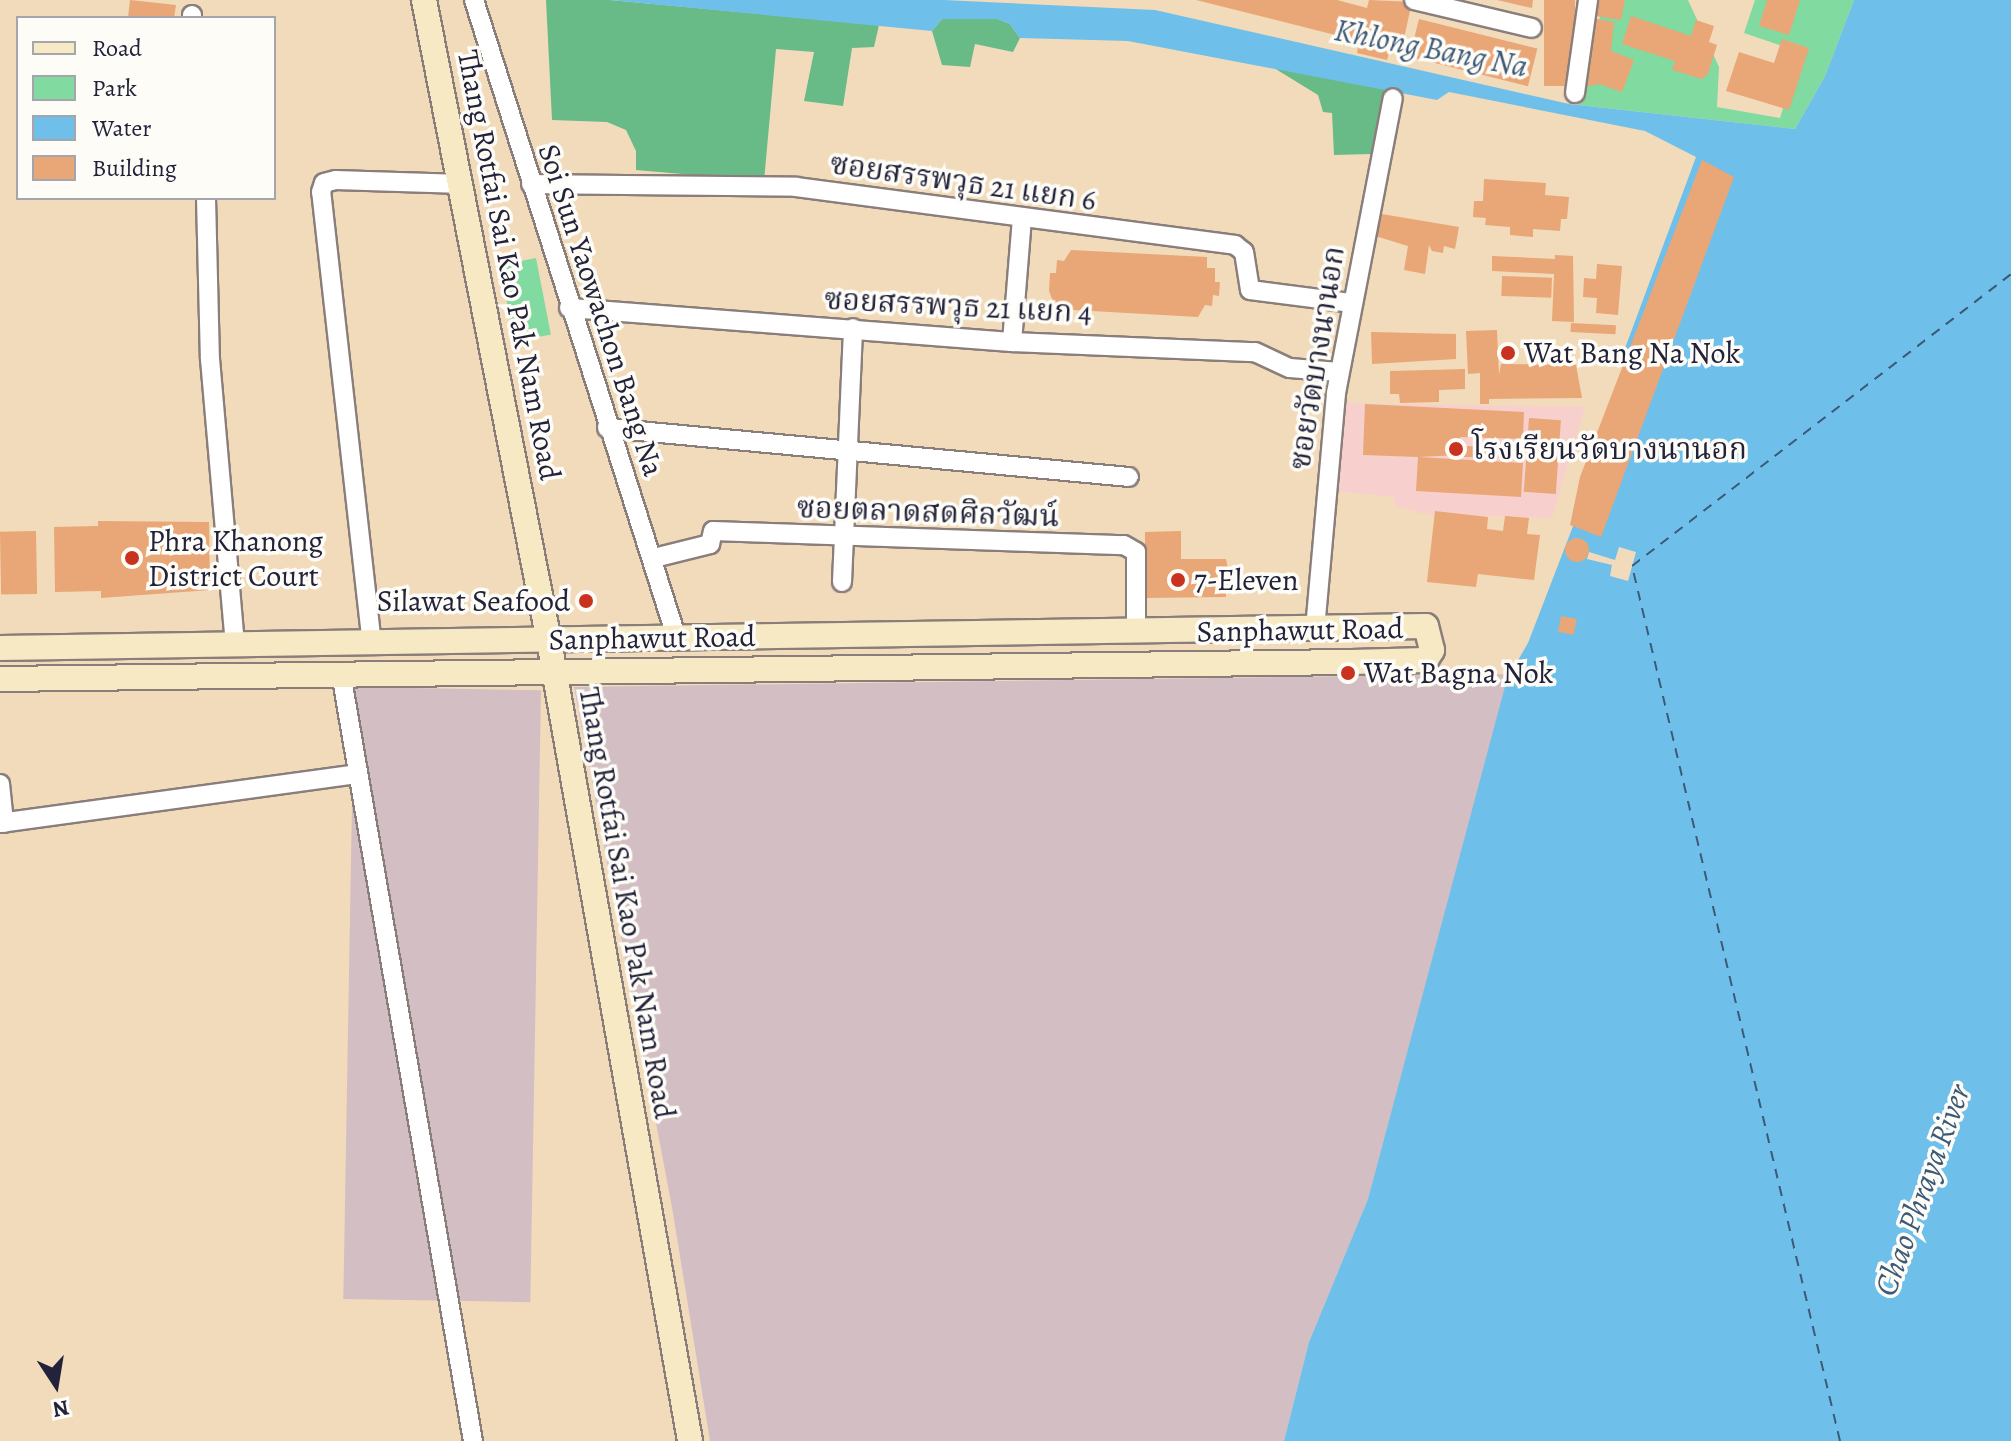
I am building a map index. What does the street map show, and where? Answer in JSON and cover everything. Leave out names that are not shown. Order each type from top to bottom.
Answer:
[{"type":"main road","name":"Thang Rotfai Sai Kao Pak Nam Road","points":[[424,0],[549,641],[690,1441]]},
{"type":"main road","name":"Sanphawut Road","points":[[0,648],[372,645],[676,636],[1426,626],[1432,650],[1426,660],[1294,663],[0,679]]},
{"type":"main road","points":[[1294,663],[1305,629]]},
{"type":"main road","points":[[329,645],[336,673]]},
{"type":"street","name":"Soi Sun Yaowachon Bang Na","points":[[474,0],[607,428],[654,558],[676,636]]},
{"type":"street","points":[[1414,0],[1450,5],[1532,28]]},
{"type":"street","points":[[1575,93],[1588,0]]},
{"type":"street","name":"ซอยวัดบางนานอก","points":[[1305,629],[1339,372],[1393,98]]},
{"type":"street","points":[[372,645],[321,192],[324,183],[336,180],[462,184]]},
{"type":"street","name":"ซอยสรรพวุธ 21 แยก 6","points":[[531,184],[796,187],[1235,245],[1244,252],[1250,290],[1352,303]]},
{"type":"street","points":[[206,200],[210,359],[235,645]]},
{"type":"street","points":[[1012,342],[1022,217]]},
{"type":"street","name":"ซอยสรรพวุธ 21 แยก 4","points":[[569,308],[1012,342],[1255,352],[1290,368],[1339,372]]},
{"type":"street","points":[[842,582],[853,328]]},
{"type":"street","points":[[607,428],[1129,477]]},
{"type":"street","name":"ซอยตลาดสดศิลวัฒน์","points":[[654,558],[712,543],[713,531],[846,539],[1130,547],[1136,552],[1136,629]]},
{"type":"street","points":[[336,673],[357,774],[473,1441]]},
{"type":"street","points":[[0,784],[2,823],[357,774]]},
{"type":"shaded area","name":"โรงเรียนวัดบางนานอก","points":[[1343,403],[1585,407],[1552,518],[1424,514],[1395,506],[1394,497],[1335,491]]},
{"type":"shaded area","points":[[1510,674],[1368,1199],[1309,1342],[1284,1441],[710,1441],[673,1213],[574,687]]},
{"type":"shaded area","points":[[354,687],[541,690],[530,1302],[343,1299]]},
{"type":"green space","points":[[546,0],[610,0],[879,25],[874,47],[852,48],[843,106],[804,101],[814,52],[776,49],[764,181],[636,170],[636,151],[626,130],[607,122],[552,120]]},
{"type":"green space","points":[[1604,0],[1688,0],[1719,67],[1717,107],[1780,118],[1800,52],[1744,33],[1755,0],[1854,0],[1825,76],[1795,129],[1578,105]]},
{"type":"green space","points":[[942,19],[998,19],[1010,24],[1020,38],[1013,52],[975,44],[970,67],[942,65],[932,31]]},
{"type":"green space","points":[[1274,68],[1386,88],[1371,154],[1334,155],[1332,113],[1323,112],[1318,95]]},
{"type":"green space","points":[[536,258],[551,335],[515,342],[500,265]]},
{"type":"water","name":"Chao Phraya River","points":[[610,0],[944,0],[1155,10],[1569,104],[1795,129],[1825,76],[1854,0],[2011,0],[2011,1441],[1284,1441],[1309,1342],[1368,1199],[1507,679],[1528,643],[1612,425],[1648,375],[1621,359],[1696,157],[1645,131],[1449,92],[1437,100],[1128,41],[1020,38],[1010,24],[998,19],[942,19],[932,31]]},
{"type":"pier","points":[[1619,547],[1636,552],[1628,581],[1610,576],[1612,565],[1587,559],[1589,552],[1615,560]]},
{"type":"building","points":[[130,0],[176,5],[174,16],[128,16]]},
{"type":"building","points":[[1196,0],[1337,0],[1367,8],[1369,0],[1412,2],[1400,56],[1389,53],[1387,60],[1357,53],[1359,41]]},
{"type":"building","points":[[1497,0],[1533,0],[1532,8]]},
{"type":"building","points":[[1544,0],[1575,0],[1575,86],[1544,86]]},
{"type":"building","points":[[1591,0],[1625,0],[1621,20],[1589,15]]},
{"type":"building","points":[[1767,0],[1800,0],[1789,35],[1759,26]]},
{"type":"building","points":[[1631,16],[1691,36],[1696,20],[1714,26],[1709,42],[1717,45],[1708,74],[1702,79],[1672,70],[1675,61],[1622,44]]},
{"type":"building","points":[[1591,18],[1614,22],[1611,51],[1634,60],[1622,92],[1599,84],[1584,87]]},
{"type":"building","points":[[1419,19],[1537,49],[1528,86],[1410,57]]},
{"type":"building","points":[[1782,39],[1809,48],[1789,110],[1726,91],[1739,52],[1774,63]]},
{"type":"building","points":[[1702,160],[1734,177],[1601,537],[1570,525],[1580,477]]},
{"type":"building","points":[[1484,179],[1546,183],[1545,195],[1569,197],[1567,219],[1561,219],[1560,231],[1533,229],[1533,237],[1510,235],[1510,227],[1485,225],[1486,218],[1473,217],[1474,201],[1483,201]]},
{"type":"building","points":[[1376,213],[1459,227],[1455,249],[1444,246],[1443,253],[1432,251],[1429,245],[1425,274],[1404,270],[1408,246],[1372,235]]},
{"type":"building","points":[[1071,250],[1207,257],[1207,268],[1215,268],[1215,282],[1220,282],[1219,296],[1213,295],[1212,306],[1205,305],[1198,317],[1056,309],[1049,291],[1050,273],[1056,273],[1057,260],[1064,261]]},
{"type":"building","points":[[1555,255],[1573,256],[1574,322],[1552,321],[1554,274],[1492,271],[1492,256],[1555,259]]},
{"type":"building","points":[[1597,264],[1622,266],[1618,315],[1596,313],[1597,298],[1583,297],[1584,278],[1596,279]]},
{"type":"building","points":[[1502,276],[1552,278],[1551,298],[1501,296]]},
{"type":"building","points":[[1571,323],[1616,325],[1615,334],[1571,332]]},
{"type":"building","points":[[1497,330],[1499,375],[1501,364],[1576,365],[1582,398],[1489,399],[1489,404],[1480,404],[1480,373],[1468,374],[1466,331]]},
{"type":"building","points":[[1371,332],[1456,334],[1456,359],[1372,364]]},
{"type":"building","points":[[1465,369],[1465,389],[1439,390],[1439,402],[1400,403],[1399,394],[1390,394],[1390,371]]},
{"type":"building","points":[[1365,404],[1524,412],[1523,439],[1460,437],[1459,455],[1363,455]]},
{"type":"building","points":[[1529,418],[1561,420],[1556,494],[1524,492]]},
{"type":"building","points":[[1463,446],[1502,447],[1502,458],[1463,457]]},
{"type":"building","points":[[1418,457],[1523,463],[1521,497],[1416,491]]},
{"type":"building","points":[[1435,511],[1488,517],[1487,529],[1503,531],[1505,516],[1529,518],[1527,534],[1540,535],[1534,580],[1478,574],[1476,587],[1427,582]]},
{"type":"building","name":"Phra Khanong District Court","points":[[98,521],[209,522],[210,590],[101,598],[101,591],[55,592],[54,527],[98,526]]},
{"type":"building","points":[[36,531],[37,594],[1,595],[0,532]]},
{"type":"building","points":[[1181,531],[1181,559],[1226,559],[1232,587],[1226,587],[1226,597],[1145,598],[1145,532]]},
{"type":"building","points":[[1577,538],[1586,541],[1589,550],[1586,559],[1577,562],[1568,559],[1565,550],[1568,541]]},
{"type":"building","points":[[1561,616],[1577,619],[1574,635],[1558,632]]},
{"type":"ferry route","points":[[1840,1441],[1632,566],[2011,274]]},
{"type":"place","name":"Wat Bang Na Nok","points":[[1508,353]]},
{"type":"place","name":"โรงเรียนวัดบางนานอก","points":[[1456,449]]},
{"type":"place","name":"Phra Khanong District Court","points":[[132,558]]},
{"type":"place","name":"7-Eleven","points":[[1178,580]]},
{"type":"place","name":"Silawat Seafood","points":[[586,601]]},
{"type":"place","name":"Wat Bagna Nok","points":[[1348,673]]},
{"type":"water label","name":"Khlong Bang Na","points":[[1431,48]]}]
